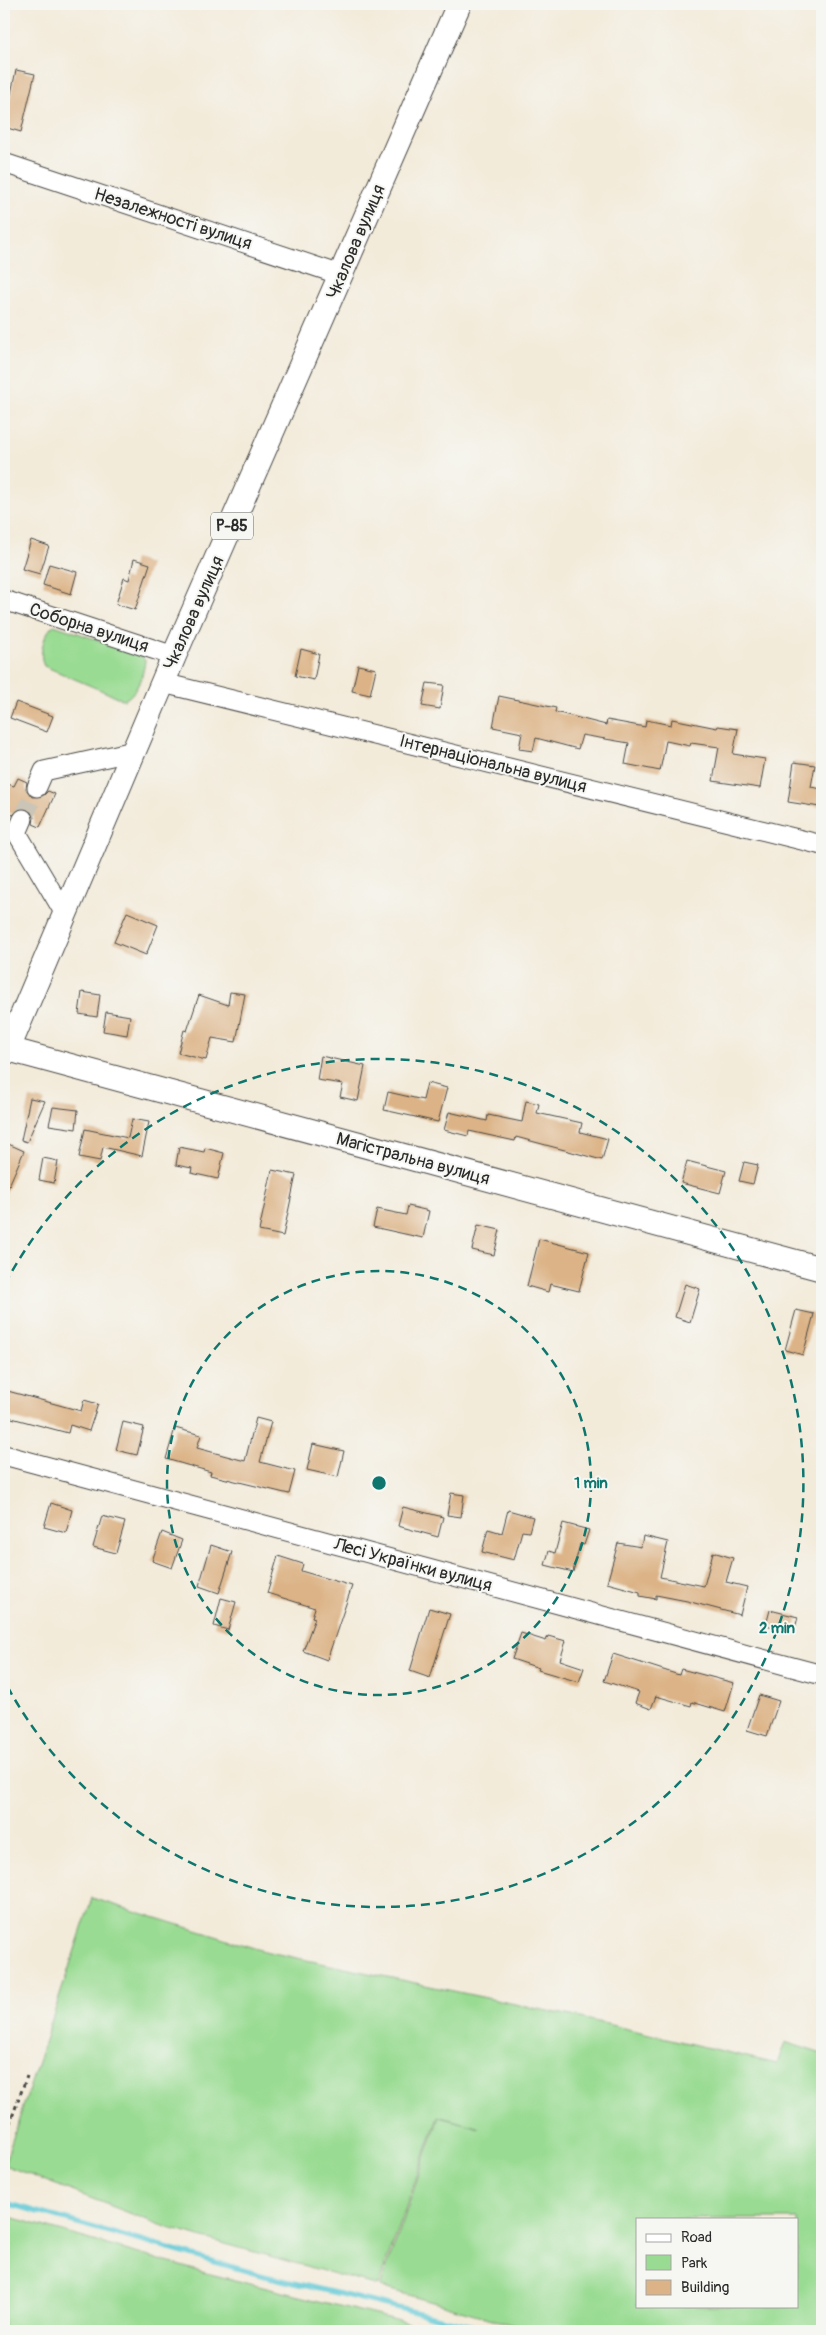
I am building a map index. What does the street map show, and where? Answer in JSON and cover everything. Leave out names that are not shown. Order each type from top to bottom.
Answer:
[{"type":"main road","name":"Чкалова вулиця","points":[[5,1052],[174,656],[459,4]]},
{"type":"main road","name":"Магістральна вулиця","points":[[5,1052],[822,1269]]},
{"type":"street","name":"Незалежності вулиця","points":[[4,163],[341,275]]},
{"type":"street","name":"Соборна вулиця","points":[[4,600],[174,656]]},
{"type":"street","name":"Інтернаціональна вулиця","points":[[163,683],[822,845]]},
{"type":"street","points":[[37,786],[44,771],[134,751]]},
{"type":"street","points":[[23,820],[17,833],[65,914]]},
{"type":"street","name":"Лесі Українки вулиця","points":[[4,1455],[822,1675]]},
{"type":"path","points":[[4,2140],[27,2076]]},
{"type":"green space","points":[[54,625],[139,654],[145,660],[139,683],[133,693],[124,700],[44,666],[42,661],[43,644],[47,633]]},
{"type":"green space","points":[[92,1898],[264,1951],[581,2018],[777,2064],[785,2042],[822,2054],[822,2331],[534,2331],[380,2287],[439,2117],[480,2128],[438,2116],[378,2286],[171,2229],[4,2165]]},
{"type":"green space","points":[[4,2215],[198,2271],[412,2324],[409,2331],[4,2331]]},
{"type":"building","points":[[16,70],[35,74],[21,132],[4,127]]},
{"type":"building","points":[[31,540],[49,546],[40,574],[22,569]]},
{"type":"building","points":[[134,559],[150,564],[135,610],[116,604],[124,578],[129,580]]},
{"type":"building","points":[[49,564],[77,572],[71,594],[43,585]]},
{"type":"building","points":[[301,649],[319,654],[314,680],[295,676]]},
{"type":"building","points":[[358,665],[376,669],[370,695],[352,691]]},
{"type":"building","points":[[427,683],[444,685],[440,709],[422,706]]},
{"type":"building","points":[[499,696],[556,708],[555,712],[606,725],[607,720],[645,727],[646,720],[671,725],[672,719],[717,728],[718,726],[738,729],[733,754],[765,759],[760,788],[713,781],[719,747],[691,743],[690,746],[666,741],[660,771],[625,764],[629,743],[582,735],[578,749],[536,738],[533,751],[519,749],[522,733],[493,727]]},
{"type":"building","points":[[16,702],[53,716],[47,732],[10,718]]},
{"type":"building","points":[[794,762],[815,765],[811,787],[822,789],[820,807],[788,802]]},
{"type":"building","points":[[18,778],[27,782],[26,789],[32,797],[43,796],[48,791],[55,794],[40,827],[33,824],[34,817],[28,809],[21,808],[13,815],[4,811],[4,783],[14,786]]},
{"type":"building","points":[[127,912],[158,925],[146,955],[114,942]]},
{"type":"building","points":[[82,992],[100,995],[97,1017],[79,1014]]},
{"type":"building","points":[[230,992],[245,994],[236,1042],[212,1038],[206,1060],[178,1053],[184,1030],[187,1031],[199,995],[228,1005]]},
{"type":"building","points":[[106,1012],[130,1016],[127,1035],[103,1031]]},
{"type":"building","points":[[321,1056],[365,1066],[358,1101],[340,1097],[343,1084],[317,1080]]},
{"type":"building","points":[[427,1083],[447,1088],[438,1122],[384,1110],[388,1092],[423,1100]]},
{"type":"building","points":[[30,1098],[45,1101],[27,1142],[21,1140]]},
{"type":"building","points":[[526,1101],[539,1104],[537,1113],[582,1123],[580,1132],[608,1139],[602,1160],[516,1137],[515,1141],[469,1131],[468,1136],[444,1130],[449,1112],[487,1121],[488,1115],[522,1122]]},
{"type":"building","points":[[53,1107],[78,1110],[76,1129],[49,1125]]},
{"type":"building","points":[[132,1119],[149,1122],[142,1156],[103,1147],[100,1161],[79,1157],[85,1129],[128,1138]]},
{"type":"building","points":[[4,1142],[24,1151],[4,1197]]},
{"type":"building","points":[[179,1147],[204,1152],[205,1148],[224,1153],[218,1179],[191,1173],[192,1168],[176,1165]]},
{"type":"building","points":[[43,1158],[58,1161],[54,1183],[39,1180]]},
{"type":"building","points":[[687,1161],[726,1171],[720,1193],[681,1183]]},
{"type":"building","points":[[744,1162],[758,1165],[753,1184],[739,1181]]},
{"type":"building","points":[[272,1170],[296,1175],[283,1236],[259,1231]]},
{"type":"building","points":[[408,1206],[429,1211],[423,1238],[373,1227],[377,1209],[406,1215]]},
{"type":"building","points":[[478,1225],[500,1230],[494,1255],[472,1250]]},
{"type":"building","points":[[539,1239],[589,1252],[579,1291],[550,1284],[548,1292],[527,1286]]},
{"type":"building","points":[[685,1284],[700,1289],[690,1322],[675,1317]]},
{"type":"building","points":[[796,1310],[814,1314],[803,1355],[785,1350]]},
{"type":"building","points":[[4,1390],[81,1411],[84,1400],[98,1404],[89,1431],[70,1425],[68,1433],[4,1416]]},
{"type":"building","points":[[256,1418],[271,1422],[260,1462],[295,1471],[289,1494],[210,1475],[211,1472],[166,1459],[175,1428],[201,1435],[197,1448],[245,1461]]},
{"type":"building","points":[[123,1422],[144,1427],[137,1455],[116,1450]]},
{"type":"building","points":[[313,1444],[344,1451],[338,1477],[307,1470]]},
{"type":"building","points":[[451,1493],[464,1495],[461,1517],[447,1515]]},
{"type":"building","points":[[51,1503],[72,1510],[66,1533],[44,1527]]},
{"type":"building","points":[[403,1507],[443,1517],[438,1537],[398,1526]]},
{"type":"building","points":[[508,1510],[533,1517],[529,1532],[522,1531],[514,1560],[482,1552],[488,1529],[502,1533]]},
{"type":"building","points":[[102,1516],[125,1522],[116,1553],[93,1547]]},
{"type":"building","points":[[563,1523],[589,1530],[584,1545],[580,1544],[573,1572],[545,1565],[549,1551],[555,1553]]},
{"type":"building","points":[[162,1532],[182,1540],[172,1568],[152,1561]]},
{"type":"building","points":[[643,1536],[668,1542],[660,1577],[704,1586],[713,1552],[733,1558],[726,1582],[747,1587],[740,1615],[656,1595],[656,1599],[640,1596],[640,1592],[607,1583],[618,1543],[641,1547]]},
{"type":"building","points":[[211,1545],[232,1552],[219,1593],[199,1586]]},
{"type":"building","points":[[278,1556],[303,1564],[301,1571],[352,1586],[327,1660],[303,1651],[315,1618],[312,1617],[315,1608],[267,1593]]},
{"type":"building","points":[[221,1598],[236,1602],[228,1630],[214,1626]]},
{"type":"building","points":[[429,1608],[450,1614],[430,1678],[410,1671]]},
{"type":"building","points":[[770,1610],[798,1617],[794,1632],[766,1625]]},
{"type":"building","points":[[521,1633],[546,1641],[548,1636],[566,1641],[560,1660],[584,1668],[579,1682],[538,1670],[539,1668],[512,1659]]},
{"type":"building","points":[[613,1654],[679,1675],[681,1669],[734,1683],[725,1712],[692,1702],[691,1706],[656,1696],[651,1709],[635,1703],[639,1692],[604,1681]]},
{"type":"building","points":[[759,1695],[779,1701],[767,1736],[747,1730]]},
{"type":"waterway","points":[[10,2204],[261,2275],[494,2331]]},
{"type":"tunnel","points":[[23,819],[37,787]]}]
